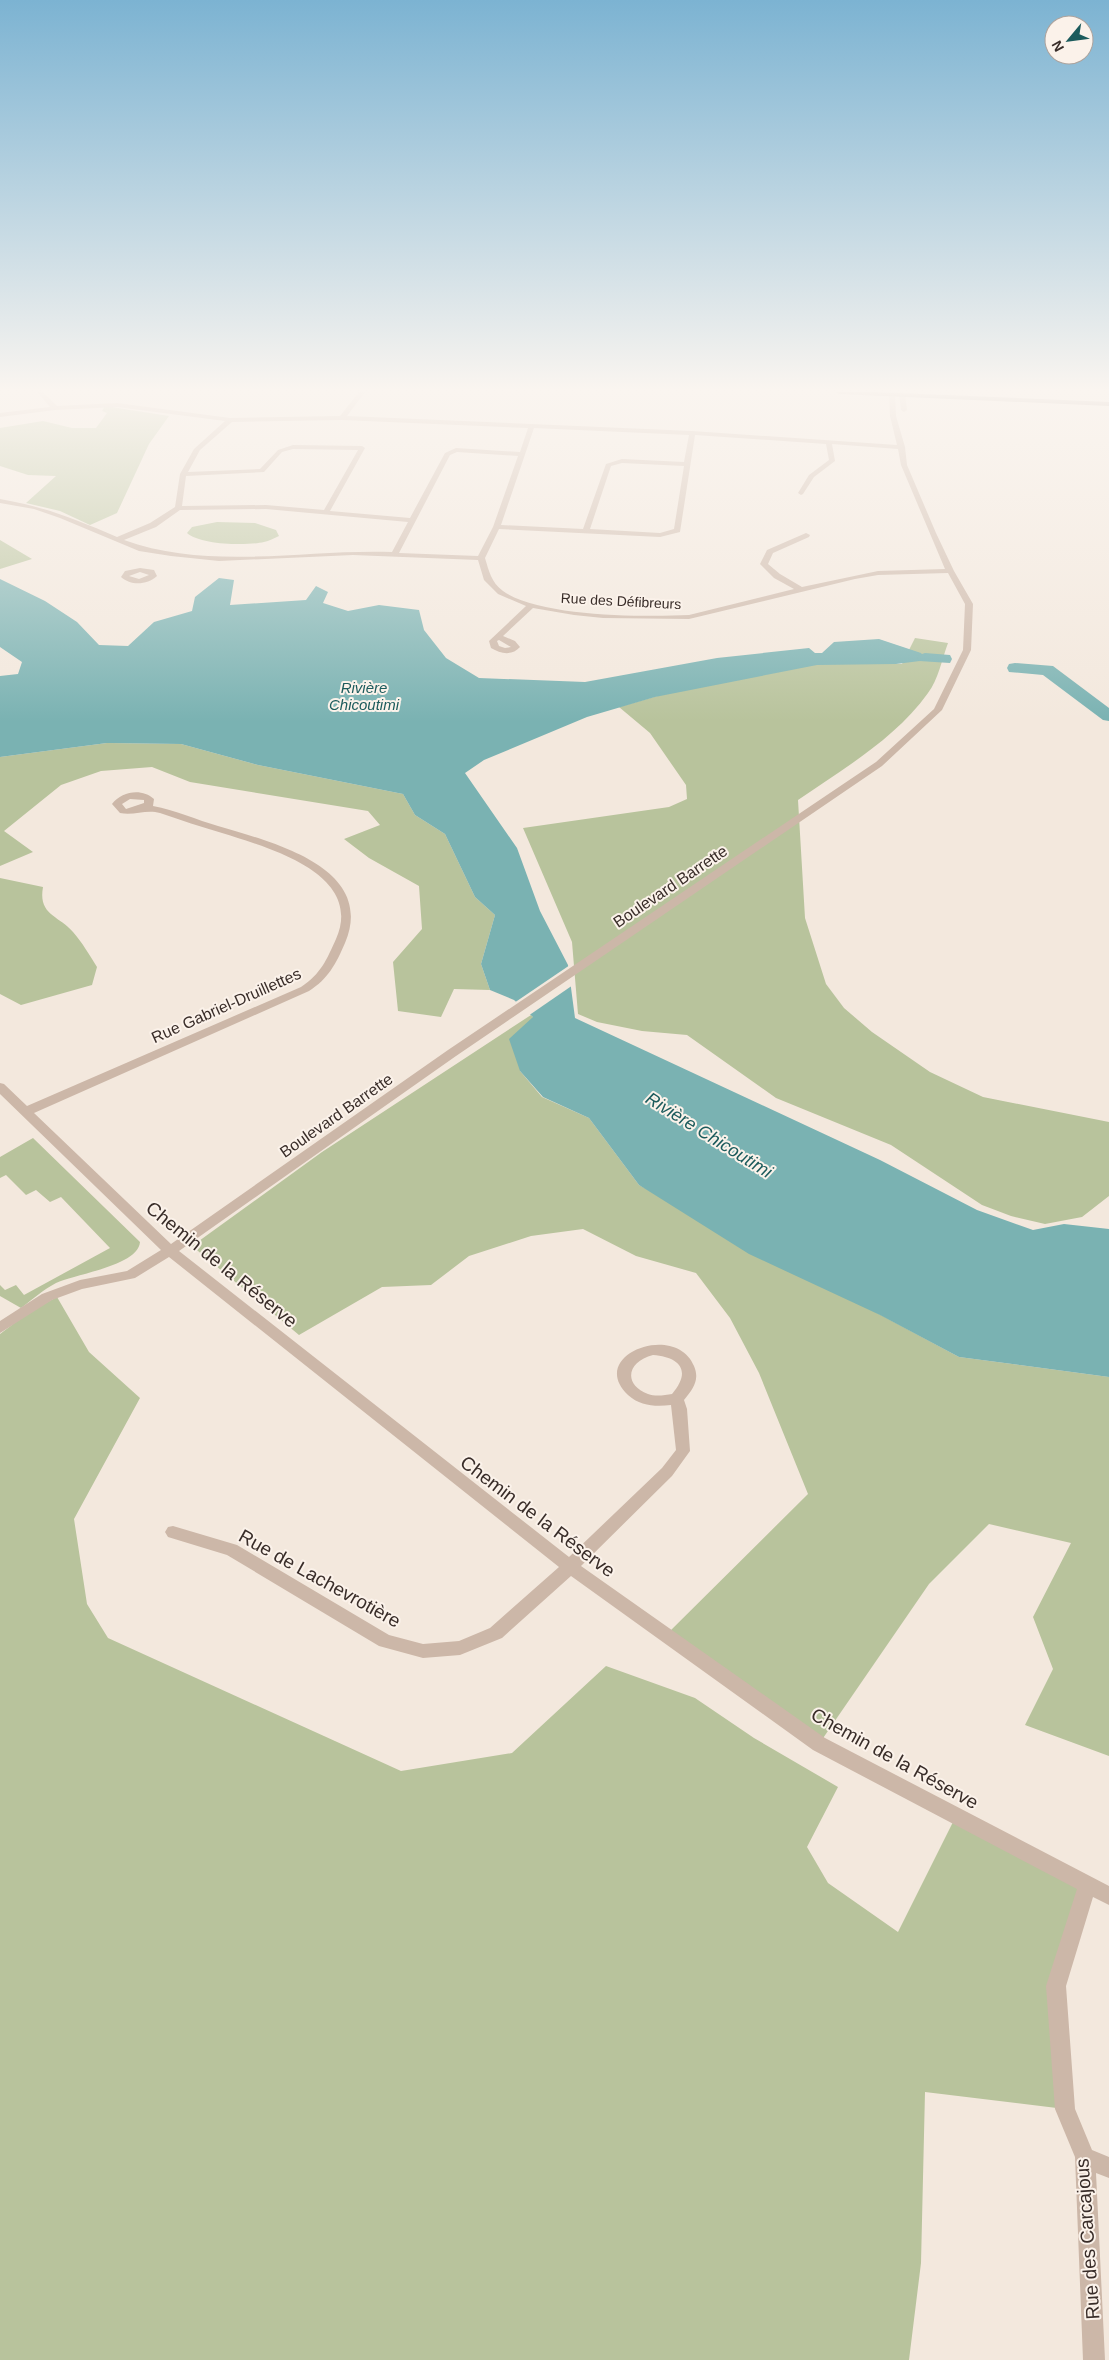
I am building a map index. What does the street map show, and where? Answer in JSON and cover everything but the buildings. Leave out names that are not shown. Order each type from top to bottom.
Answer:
[{"type":"street","points":[[7,502],[35,507],[63,516],[142,549],[219,559],[353,553],[481,558],[497,528],[506,502]]},
{"type":"street","points":[[178,508],[179,502]]},
{"type":"street","points":[[326,512],[332,502]]},
{"type":"street","points":[[395,554],[421,502]]},
{"type":"street","points":[[586,532],[596,502]]},
{"type":"street","points":[[497,528],[660,535],[677,530],[681,502]]},
{"type":"street","name":"Boulevard Barrette","points":[[0,1328],[47,1297],[80,1285],[130,1275],[170,1251],[452,1053],[879,764],[938,710],[967,650],[969,604],[950,571],[920,502]]},
{"type":"street","points":[[117,540],[152,525],[178,508],[266,507],[412,520]]},
{"type":"street","points":[[802,590],[777,576],[764,564],[770,552],[806,535]]},
{"type":"street","points":[[164,560],[171,554]]},
{"type":"street","name":"Rue des Défibreurs","points":[[481,558],[488,581],[510,597],[531,605],[572,613],[672,618],[716,612],[878,573],[950,571]]},
{"type":"street","points":[[148,571],[156,565]]},
{"type":"street","points":[[498,636],[531,605]]},
{"type":"street","name":"Rue Gabriel-Druillettes","points":[[25,1112],[305,989],[325,976],[346,930],[348,918],[346,905],[323,872],[276,850],[146,807]]},
{"type":"street","name":"Chemin de la Réserve","points":[[0,1087],[170,1251],[570,1567],[819,1744],[957,1814],[1109,1896]]},
{"type":"street","points":[[652,1350],[667,1350],[686,1362],[690,1372],[690,1382],[685,1391],[676,1399],[656,1401],[638,1396],[629,1388],[624,1378],[624,1368],[630,1359],[639,1353],[652,1350]]},
{"type":"street","name":"Rue de Lachevrotière","points":[[173,1532],[232,1550],[385,1641],[423,1651],[460,1648],[496,1633],[570,1567],[668,1472],[683,1451],[680,1409],[676,1399]]},
{"type":"street","name":"Rue des Carcajous","points":[[1088,1886],[1056,1986],[1065,2109],[1085,2157],[1094,2360]]},
{"type":"street","points":[[1085,2157],[1109,2168]]},
{"type":"green space","points":[[122,502],[117,513],[90,525],[60,511],[26,503]]},
{"type":"green space","points":[[217,522],[255,523],[276,530],[279,536],[264,542],[224,544],[202,540],[187,533],[192,527]]},
{"type":"green space","points":[[0,540],[32,559],[0,569]]},
{"type":"green space","points":[[915,638],[948,643],[937,676],[928,693],[915,710],[884,739],[850,765],[798,800],[805,918],[826,984],[844,1008],[872,1032],[930,1072],[983,1097],[1109,1122],[1109,1196],[1082,1217],[1045,1224],[1011,1216],[982,1205],[891,1145],[776,1098],[687,1035],[642,1031],[597,1022],[578,1014],[572,942],[523,828],[669,807],[687,799],[686,785],[650,733],[619,707],[661,695],[817,664],[902,664]]},
{"type":"green space","points":[[107,743],[181,744],[258,765],[403,794],[415,815],[445,834],[475,897],[495,915],[481,964],[490,990],[454,989],[441,1017],[398,1011],[393,962],[422,929],[419,886],[369,858],[344,839],[380,825],[368,811],[190,782],[152,767],[101,771],[61,785],[4,831],[33,852],[0,866],[0,757]]},
{"type":"green space","points":[[0,878],[43,887],[42,896],[46,909],[73,932],[97,967],[92,985],[21,1005],[0,994]]},
{"type":"green space","points":[[531,1015],[533,1017],[520,1071],[542,1097],[589,1118],[639,1185],[959,1357],[1109,1377],[1109,1756],[1025,1725],[1053,1669],[1033,1617],[1071,1543],[989,1524],[929,1584],[819,1744],[666,1635],[808,1494],[759,1373],[730,1318],[696,1273],[636,1256],[583,1229],[531,1236],[469,1256],[431,1285],[382,1287],[299,1335],[192,1246],[322,1152]]},
{"type":"green space","points":[[33,1138],[140,1242],[137,1250],[129,1257],[104,1268],[56,1283],[21,1308],[0,1296],[0,1285],[5,1290],[16,1285],[24,1295],[110,1248],[61,1197],[50,1202],[36,1190],[26,1195],[6,1175],[0,1178],[0,1157]]},
{"type":"green space","points":[[57,1297],[89,1352],[140,1398],[74,1519],[87,1604],[108,1638],[401,1771],[512,1753],[606,1666],[695,1698],[754,1738],[838,1787],[807,1847],[828,1883],[898,1932],[957,1814],[1087,1886],[1056,1986],[1065,2109],[925,2092],[921,2263],[909,2360],[0,2360],[0,1334],[29,1312]]},
{"type":"water","name":"Rivière Chicoutimi","points":[[219,578],[234,580],[230,605],[306,600],[316,586],[328,592],[323,603],[348,611],[379,605],[419,610],[424,630],[446,658],[479,678],[585,682],[717,658],[809,648],[815,653],[822,653],[834,642],[879,639],[921,653],[925,658],[920,661],[896,664],[817,665],[655,697],[587,717],[484,760],[465,773],[517,848],[540,911],[568,965],[575,1018],[880,1160],[977,1210],[1033,1230],[1064,1224],[1109,1229],[1109,1377],[959,1357],[880,1315],[749,1254],[639,1185],[589,1118],[543,1097],[520,1071],[509,1039],[533,1017],[514,1000],[490,990],[481,964],[495,915],[475,897],[445,834],[415,815],[403,794],[258,765],[181,744],[107,743],[0,757],[0,676],[18,674],[22,662],[0,647],[0,579],[45,601],[77,622],[99,645],[128,646],[154,622],[192,611],[195,597]]},
{"type":"pier","points":[[570,965],[573,985],[528,1016],[514,1003]]},
{"type":"waterway","points":[[925,658],[944,659]]},
{"type":"waterway","points":[[1015,668],[1047,670],[1109,716]]}]
